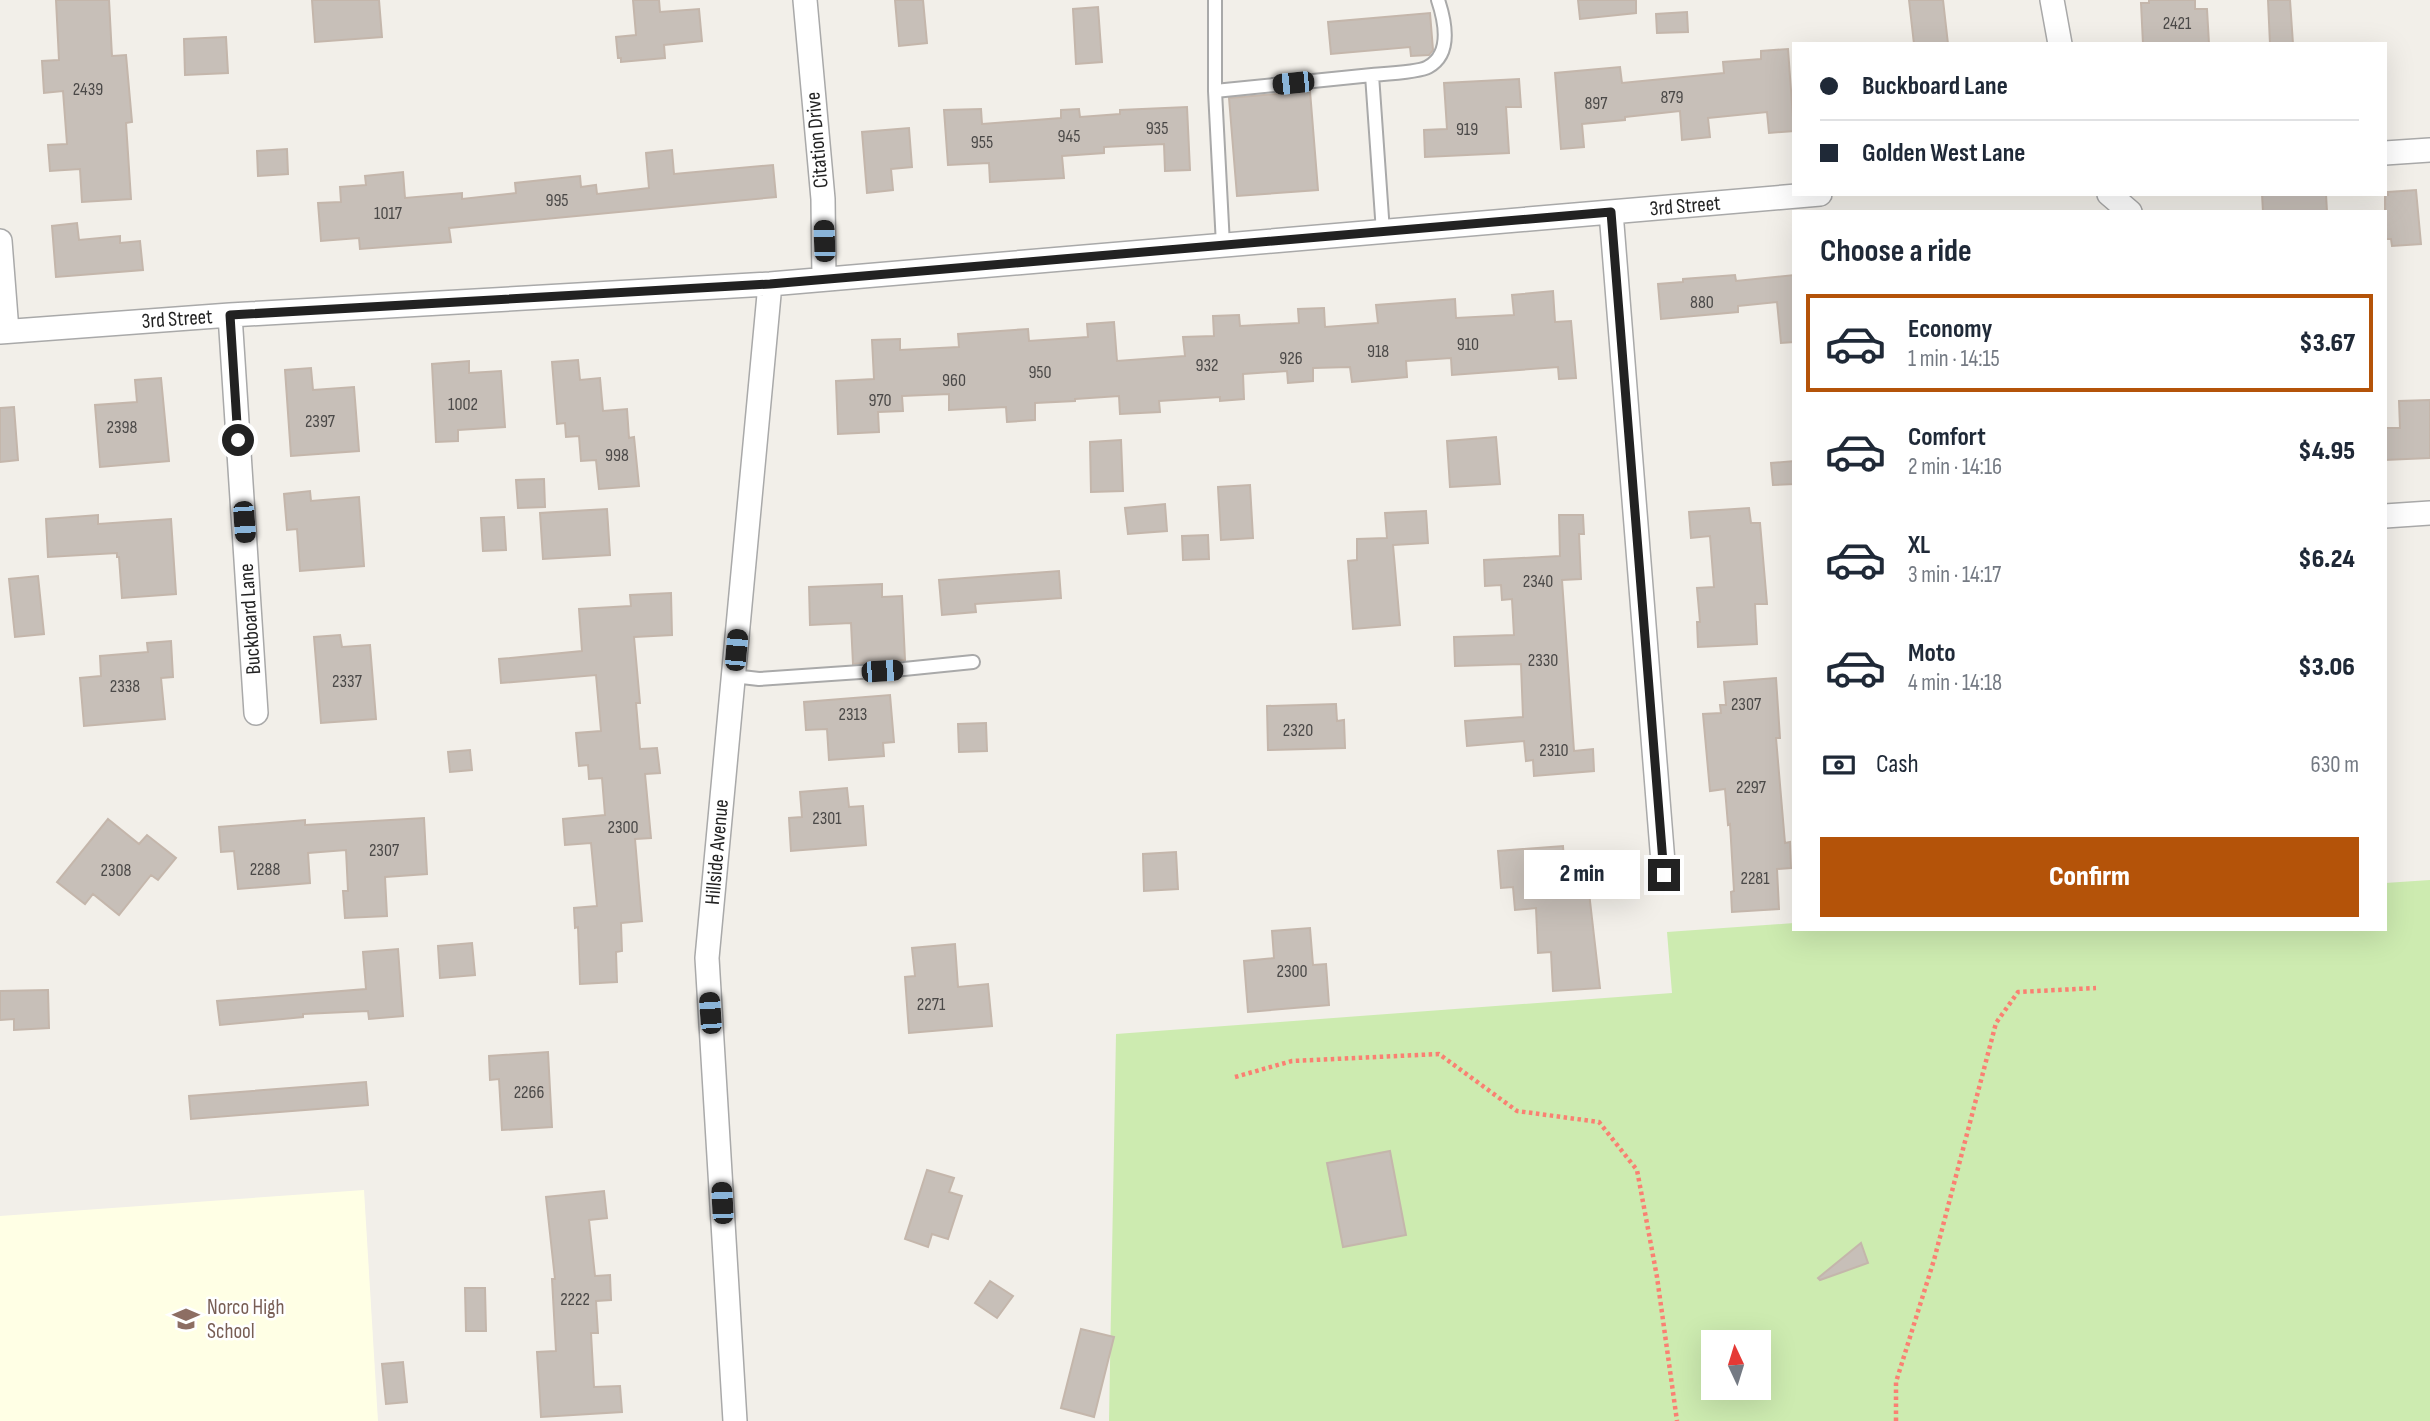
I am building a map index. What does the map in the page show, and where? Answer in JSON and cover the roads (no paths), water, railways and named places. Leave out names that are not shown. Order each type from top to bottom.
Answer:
[{"type":"street","name":"Citation Drive","points":[[805,0],[823,199],[824,279]]},
{"type":"street","points":[[2052,0],[2060,42]]},
{"type":"street","points":[[2387,153],[2430,150]]},
{"type":"street","name":"3rd Street","points":[[4,332],[230,315],[770,284],[1797,196]]},
{"type":"street","points":[[2111,196],[2128,210]]},
{"type":"street","points":[[1611,212],[1664,875]]},
{"type":"street","points":[[0,241],[4,332]]},
{"type":"street","name":"Hillside Avenue","points":[[735,1421],[707,958],[770,284]]},
{"type":"street","name":"Buckboard Lane","points":[[230,315],[256,713]]},
{"type":"street","points":[[2387,516],[2430,513]]},
{"type":"lane","points":[[1215,0],[1215,91],[1223,245]]},
{"type":"lane","points":[[1215,91],[1428,68],[1443,52],[1445,22],[1438,0]]},
{"type":"lane","points":[[1372,75],[1383,232]]},
{"type":"lane","points":[[733,676],[772,678],[973,662]]},
{"type":"place","name":"Norco High School","points":[[186,1319]]}]
